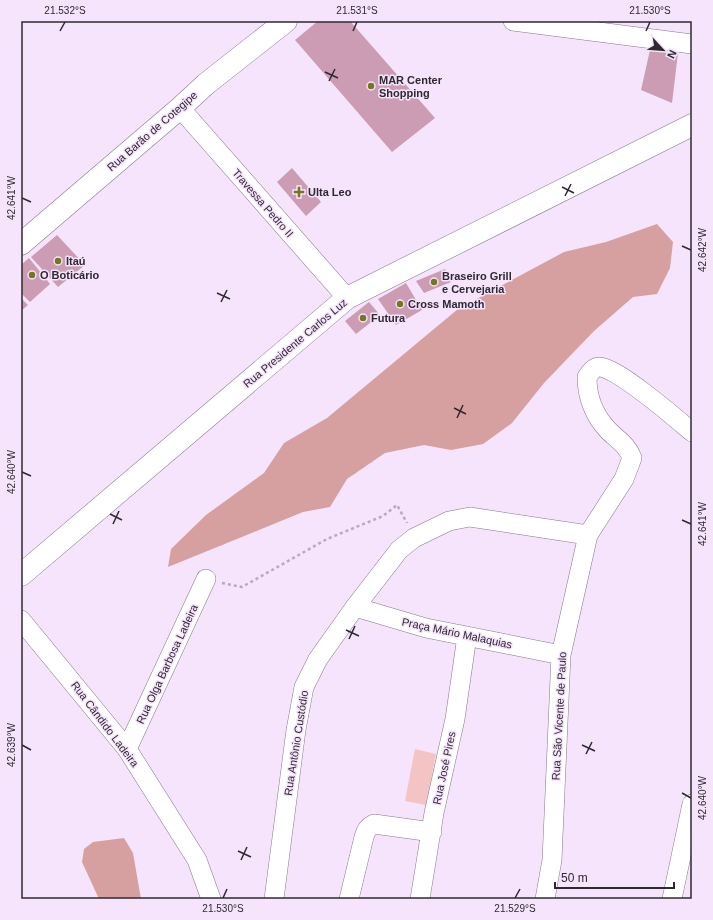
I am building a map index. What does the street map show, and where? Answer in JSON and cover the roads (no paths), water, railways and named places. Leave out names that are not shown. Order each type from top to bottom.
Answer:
[{"type":"street","name":"Rua Barão de Cotegipe","points":[[21,244],[206,84],[286,21]]},
{"type":"street","points":[[513,21],[692,44]]},
{"type":"street","name":"Travessa Pedro II","points":[[180,108],[347,298]]},
{"type":"street","name":"Rua Presidente Carlos Luz","points":[[21,575],[347,298],[692,125]]},
{"type":"street","points":[[588,535],[624,480],[632,458],[628,449],[607,429],[594,411],[587,389],[587,377],[593,369],[599,367],[606,369],[642,391],[692,432]]},
{"type":"street","name":"Rua Antônio Custódio","points":[[274,899],[296,730],[304,687],[318,659],[355,607],[399,550],[414,538],[449,521],[470,517],[588,535]]},
{"type":"street","name":"Rua São Vicente de Paulo","points":[[545,899],[552,860],[561,655],[588,535]]},
{"type":"street","name":"Rua Olga Barbosa Ladeira","points":[[127,749],[206,579]]},
{"type":"street","name":"Praça Mário Malaquias","points":[[355,607],[426,628],[561,655]]},
{"type":"street","name":"Rua Cândido Ladeira","points":[[21,620],[79,688],[127,749],[197,860],[211,899]]},
{"type":"street","name":"Rua José Pires","points":[[420,899],[455,718],[467,636]]},
{"type":"street","points":[[672,899],[692,804]]},
{"type":"street","points":[[349,899],[366,829],[374,824],[432,832]]},
{"type":"place","name":"MAR Center Shopping","points":[[371,86]]},
{"type":"place","name":"Ulta Leo","points":[[299,192]]},
{"type":"place","name":"Itaú","points":[[58,261]]},
{"type":"place","name":"O Boticário","points":[[32,275]]},
{"type":"place","name":"Braseiro Grill e Cervejaria","points":[[434,282]]},
{"type":"place","name":"Cross Mamoth","points":[[400,304]]},
{"type":"place","name":"Futura","points":[[363,318]]}]
